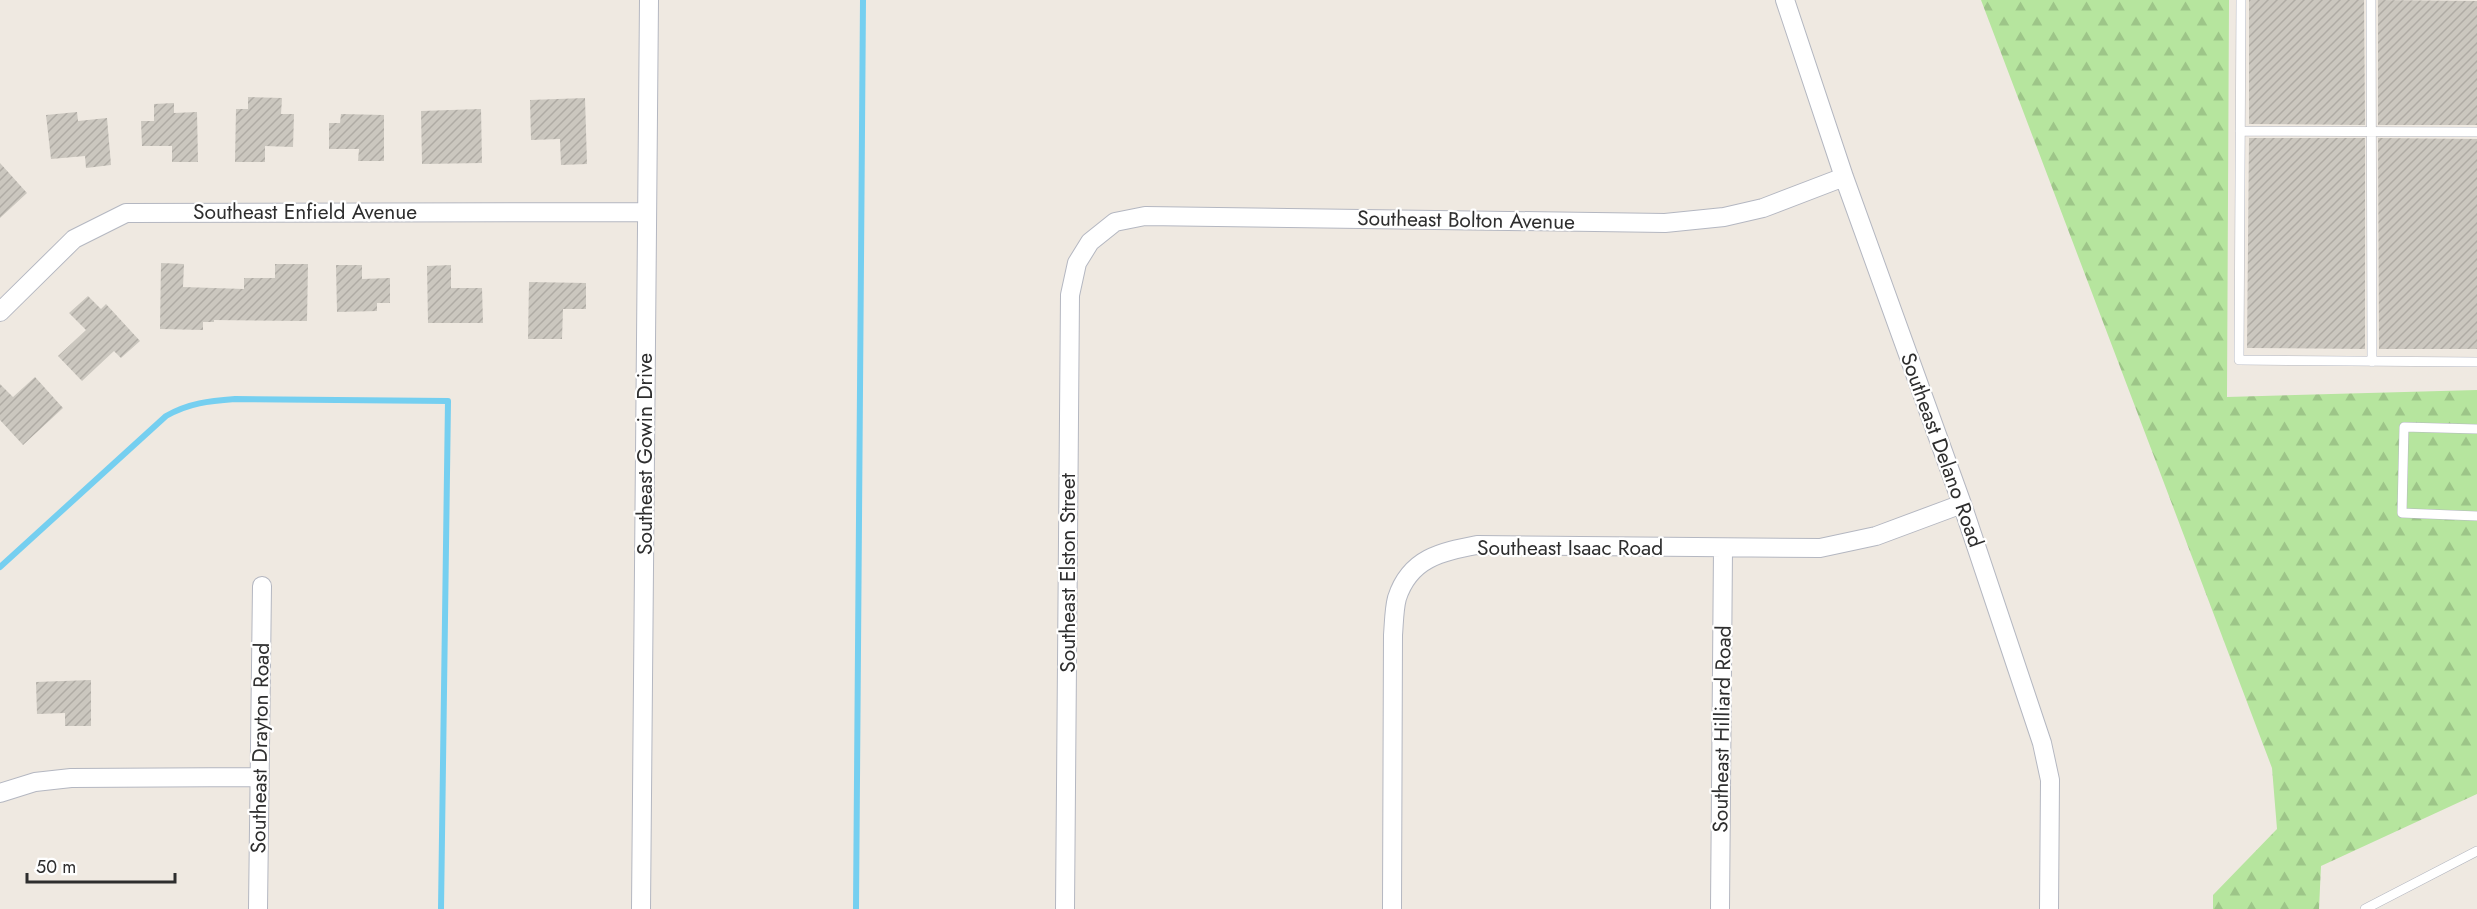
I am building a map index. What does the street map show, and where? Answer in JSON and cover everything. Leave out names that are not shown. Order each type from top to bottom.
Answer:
[{"type":"street","name":"Southeast Gowin Drive","points":[[641,909],[649,0]]},
{"type":"street","name":"Southeast Delano Road","points":[[1785,0],[1844,177],[1962,504],[2042,743],[2050,780],[2049,909]]},
{"type":"street","name":"Southeast Bolton Avenue","points":[[1090,242],[1115,222],[1145,216],[1665,223],[1724,217],[1763,208],[1844,177]]},
{"type":"street","name":"Southeast Enfield Avenue","points":[[0,312],[74,239],[126,213],[647,212]]},
{"type":"street","name":"Southeast Elston Street","points":[[1065,909],[1070,295],[1077,263],[1090,242]]},
{"type":"street","name":"Southeast Isaac Road","points":[[1392,909],[1393,635],[1397,599],[1410,572],[1439,553],[1477,545],[1724,549],[1820,548],[1876,536],[1962,504]]},
{"type":"street","name":"Southeast Hilliard Road","points":[[1720,909],[1724,549]]},
{"type":"street","name":"Southeast Drayton Road","points":[[258,909],[262,586]]},
{"type":"street","points":[[0,793],[35,782],[71,778],[259,777]]},
{"type":"lane","points":[[2241,0],[2239,360],[2477,362]]},
{"type":"lane","points":[[2371,0],[2372,362]]},
{"type":"lane","points":[[2240,131],[2477,132]]},
{"type":"lane","points":[[2477,429],[2404,427],[2402,513],[2477,516]]},
{"type":"lane","points":[[2365,909],[2477,851]]},
{"type":"green space","points":[[1981,0],[2229,0],[2227,397],[2477,390],[2477,794],[2321,866],[2319,909],[2213,909],[2213,895],[2277,829],[2272,768]]},
{"type":"building","points":[[2249,0],[2364,0],[2365,125],[2249,124]]},
{"type":"building","points":[[2378,0],[2477,1],[2477,125],[2378,125]]},
{"type":"building","points":[[248,97],[282,98],[281,114],[294,114],[293,147],[265,146],[265,162],[235,162],[236,109],[248,109]]},
{"type":"building","points":[[585,98],[587,164],[561,165],[560,139],[531,140],[530,100]]},
{"type":"building","points":[[174,103],[174,113],[197,112],[198,162],[172,162],[172,146],[142,146],[141,121],[154,121],[154,104]]},
{"type":"building","points":[[481,109],[482,163],[422,164],[421,111]]},
{"type":"building","points":[[77,112],[78,121],[107,118],[111,165],[86,168],[85,156],[51,159],[46,115]]},
{"type":"building","points":[[341,114],[384,115],[384,161],[358,161],[359,149],[329,149],[329,123],[340,123]]},
{"type":"building","points":[[2249,138],[2365,138],[2365,349],[2247,348]]},
{"type":"building","points":[[2378,138],[2477,139],[2477,349],[2379,349]]},
{"type":"building","points":[[0,163],[27,193],[0,218]]},
{"type":"building","points":[[161,263],[184,264],[183,287],[244,289],[244,278],[275,278],[275,264],[308,264],[307,321],[214,320],[214,322],[203,322],[203,330],[160,329]]},
{"type":"building","points":[[336,265],[362,265],[362,279],[390,278],[390,303],[377,303],[377,311],[337,312]]},
{"type":"building","points":[[451,265],[451,288],[482,288],[483,323],[428,323],[427,266]]},
{"type":"building","points":[[529,282],[586,283],[586,309],[563,309],[562,339],[528,339]]},
{"type":"building","points":[[88,296],[101,309],[106,304],[140,341],[121,358],[114,351],[82,381],[58,356],[86,330],[69,313]]},
{"type":"building","points":[[35,377],[63,408],[23,445],[0,420],[0,384],[13,397]]},
{"type":"building","points":[[91,680],[91,726],[65,726],[65,713],[37,714],[36,682]]},
{"type":"waterway","points":[[856,909],[863,0]]},
{"type":"waterway","points":[[0,567],[166,416],[191,405],[235,399],[448,401],[441,909]]}]
